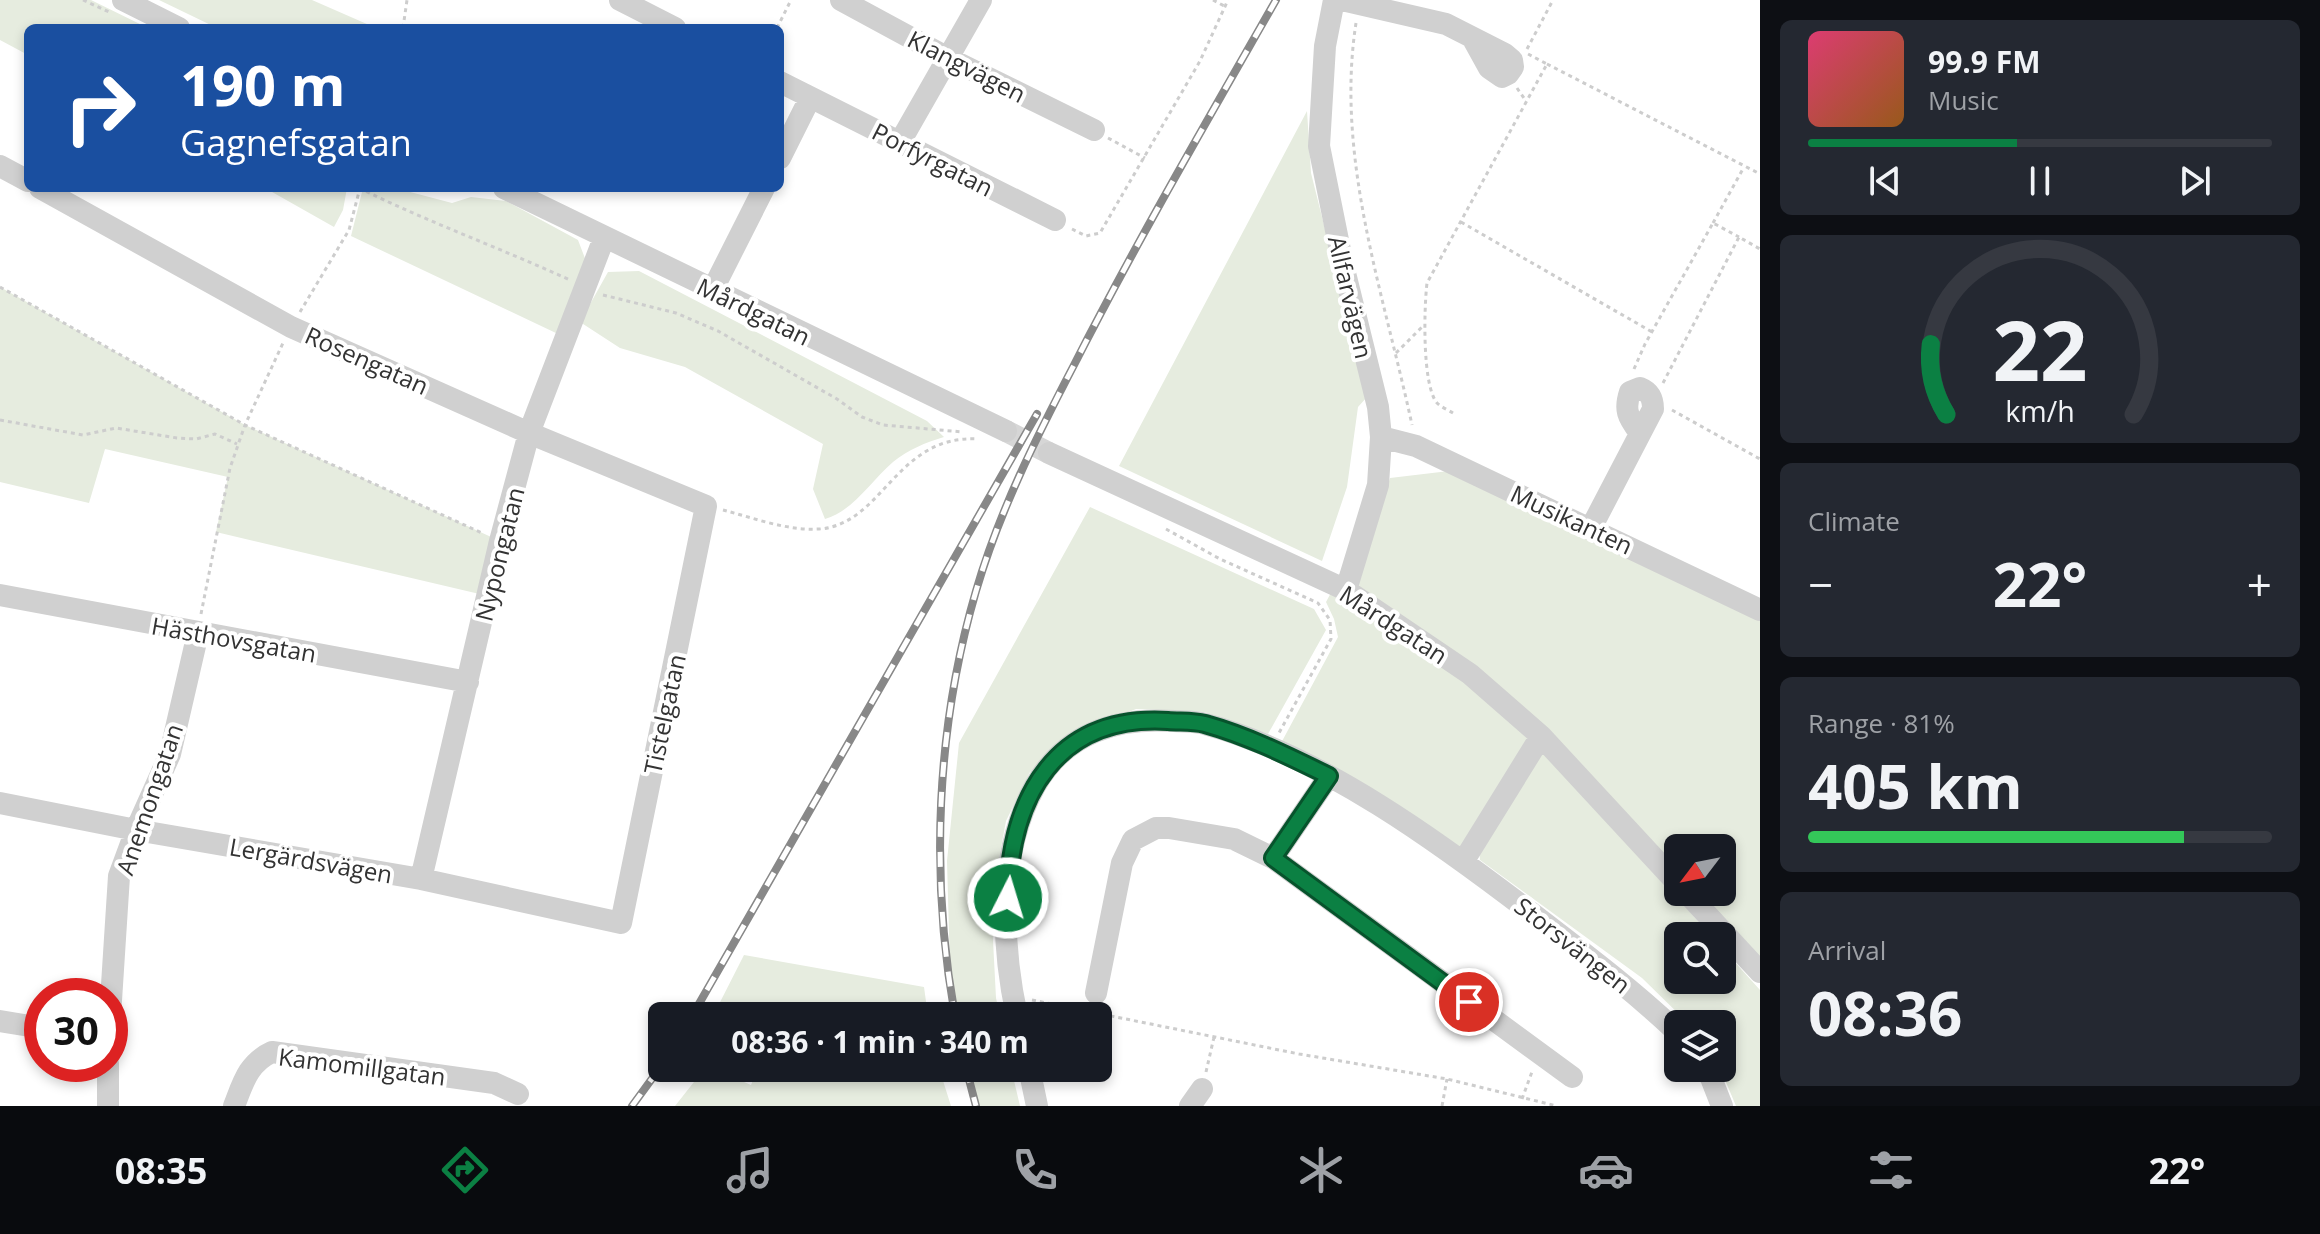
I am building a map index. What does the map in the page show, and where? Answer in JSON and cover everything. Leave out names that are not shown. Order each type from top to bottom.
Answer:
[{"type":"street","points":[[123,0],[171,24]]},
{"type":"street","points":[[620,0],[667,24]]},
{"type":"street","name":"Klangvägen","points":[[841,0],[948,58],[1094,130]]},
{"type":"street","points":[[900,142],[981,0]]},
{"type":"street","name":"Allfarvägen","points":[[1334,0],[1325,46],[1319,146],[1343,265],[1378,407],[1381,437],[1378,485],[1346,590]]},
{"type":"street","points":[[1350,2],[1446,24],[1473,39]]},
{"type":"street","name":"Porfyrgatan","points":[[784,84],[1055,220]]},
{"type":"street","points":[[784,150],[810,98]]},
{"type":"street","points":[[0,166],[24,179]]},
{"type":"street","name":"Rosengatan","points":[[47,192],[291,327],[529,433],[706,506]]},
{"type":"street","name":"Mårdgatan","points":[[512,192],[992,435]]},
{"type":"street","points":[[712,291],[762,192]]},
{"type":"street","name":"Nypongatan","points":[[421,879],[500,541],[529,433],[604,238]]},
{"type":"street","points":[[1591,528],[1653,409],[1647,396]]},
{"type":"street","name":"Musikanten","points":[[1381,437],[1416,446],[1760,610]]},
{"type":"street","name":"Mårdgatan","points":[[1049,453],[1346,590],[1470,674],[1541,736],[1664,869]]},
{"type":"street","name":"Tistelgatan","points":[[621,923],[706,506]]},
{"type":"street","name":"Hästhovsgatan","points":[[0,595],[468,682]]},
{"type":"street","name":"Anemongatan","points":[[112,978],[119,876],[170,754],[198,633]]},
{"type":"street","name":"Storsvängen","points":[[1014,1002],[1007,949],[1008,873],[1022,810],[1044,770],[1076,741],[1106,727],[1141,719],[1202,723],[1271,747],[1329,776],[1463,862],[1631,989],[1664,1020]]},
{"type":"street","points":[[1463,862],[1541,736]]},
{"type":"street","points":[[1273,858],[1329,776]]},
{"type":"street","name":"Lergärdsvägen","points":[[0,803],[136,830],[421,879],[621,923]]},
{"type":"street","points":[[1096,993],[1122,863],[1133,840],[1156,828],[1234,839],[1273,858],[1536,1062],[1572,1077]]},
{"type":"street","points":[[1699,906],[1760,972]]},
{"type":"street","points":[[0,1021],[24,1025]]},
{"type":"street","name":"Kamomillgatan","points":[[234,1106],[257,1059],[272,1052],[494,1083],[518,1094]]},
{"type":"street","points":[[108,1082],[108,1106]]},
{"type":"street","points":[[1032,1082],[1037,1106]]},
{"type":"street","points":[[1713,1082],[1722,1106]]},
{"type":"path","points":[[404,24],[407,0]]},
{"type":"path","points":[[779,24],[791,0]]},
{"type":"path","points":[[1213,0],[1226,7]]},
{"type":"path","points":[[1055,220],[1086,236],[1100,233],[1200,61],[1228,0]]},
{"type":"path","points":[[1553,0],[1525,53],[1760,174]]},
{"type":"path","points":[[1350,2],[1352,145],[1369,237],[1416,446]]},
{"type":"path","points":[[1453,413],[1437,404],[1430,389],[1424,325],[1427,283],[1547,64]]},
{"type":"path","points":[[1094,130],[1145,158]]},
{"type":"path","points":[[1745,166],[1634,370],[1647,396],[1760,459]]},
{"type":"path","points":[[198,633],[216,532],[237,444],[291,327],[349,230],[358,192]]},
{"type":"path","points":[[367,192],[423,219],[501,249],[613,299],[676,313],[718,331],[748,346],[862,417],[883,425],[992,435]]},
{"type":"path","points":[[1461,221],[1652,332]]},
{"type":"path","points":[[1713,223],[1760,249]]},
{"type":"path","points":[[1647,396],[1739,237]]},
{"type":"path","points":[[0,287],[245,425],[500,541]]},
{"type":"path","points":[[1396,353],[1424,325]]},
{"type":"path","points":[[0,420],[83,435],[116,428],[177,438],[196,439],[215,434],[237,444]]},
{"type":"path","points":[[706,506],[792,528],[821,529],[845,523],[926,449],[951,440],[992,435]]},
{"type":"path","points":[[1165,529],[1220,559],[1318,603],[1330,620],[1331,639],[1271,747]]},
{"type":"path","points":[[1112,1021],[1447,1079],[1557,1106]]},
{"type":"path","points":[[1196,1098],[1214,1037]]},
{"type":"path","points":[[1522,1099],[1536,1062]]},
{"type":"path","points":[[1442,1106],[1447,1079]]},
{"type":"shaded area","points":[[0,0],[91,0],[140,24],[24,24],[24,53],[0,40]]},
{"type":"shaded area","points":[[159,0],[312,0],[367,24],[209,24]]},
{"type":"shaded area","points":[[1307,111],[1311,173],[1367,397],[1358,407],[1347,487],[1322,561],[1119,466]]},
{"type":"shaded area","points":[[272,192],[346,192],[343,210],[334,227]]},
{"type":"shaded area","points":[[362,192],[410,192],[452,203],[471,197],[506,201],[578,240],[586,261],[558,334],[351,236]]},
{"type":"shaded area","points":[[639,271],[927,421],[944,437],[899,457],[853,502],[825,519],[813,489],[823,444],[685,367],[620,348],[580,322],[608,272]]},
{"type":"shaded area","points":[[0,287],[245,425],[500,541],[488,596],[216,532],[228,477],[105,449],[89,503],[0,482]]},
{"type":"shaded area","points":[[1449,471],[1760,620],[1760,961],[1736,936],[1736,922],[1723,922],[1708,906],[1736,906],[1736,834],[1664,834],[1664,859],[1547,735],[1355,587],[1390,478]]},
{"type":"shaded area","points":[[1090,507],[1314,609],[1326,630],[1268,734],[1204,712],[1136,709],[1070,736],[1030,772],[1006,821],[991,902],[997,1002],[951,1002],[947,861],[959,743]]},
{"type":"shaded area","points":[[1333,589],[1465,676],[1530,735],[1468,846],[1455,848],[1280,745],[1338,637],[1326,602]]},
{"type":"shaded area","points":[[1537,753],[1550,753],[1664,883],[1664,906],[1685,906],[1699,922],[1664,922],[1664,994],[1736,994],[1736,963],[1760,990],[1760,1106],[1736,1106],[1726,1082],[1736,1082],[1736,1010],[1675,1010],[1642,978],[1480,860],[1479,847]]},
{"type":"shaded area","points":[[744,955],[924,987],[926,1002],[720,1002]]},
{"type":"shaded area","points":[[694,1082],[744,1082],[751,1085],[752,1082],[943,1082],[951,1106],[675,1106]]},
{"type":"shaded area","points":[[972,1082],[1014,1082],[1020,1106],[978,1106]]},
{"type":"tunnel","points":[[1006,431],[1049,453]]},
{"type":"railway","points":[[953,1002],[942,910],[941,802],[952,696],[985,562],[1032,448],[1098,319],[1276,0]]},
{"type":"railway","points":[[700,1002],[1037,414]]},
{"type":"railway","points":[[632,1106],[650,1082]]},
{"type":"railway","points":[[970,1082],[976,1106]]},
{"type":"route","points":[[1008,898],[1008,873],[1022,810],[1044,770],[1076,741],[1106,727],[1141,719],[1202,723],[1271,747],[1329,776],[1273,858],[1469,1002]]}]
